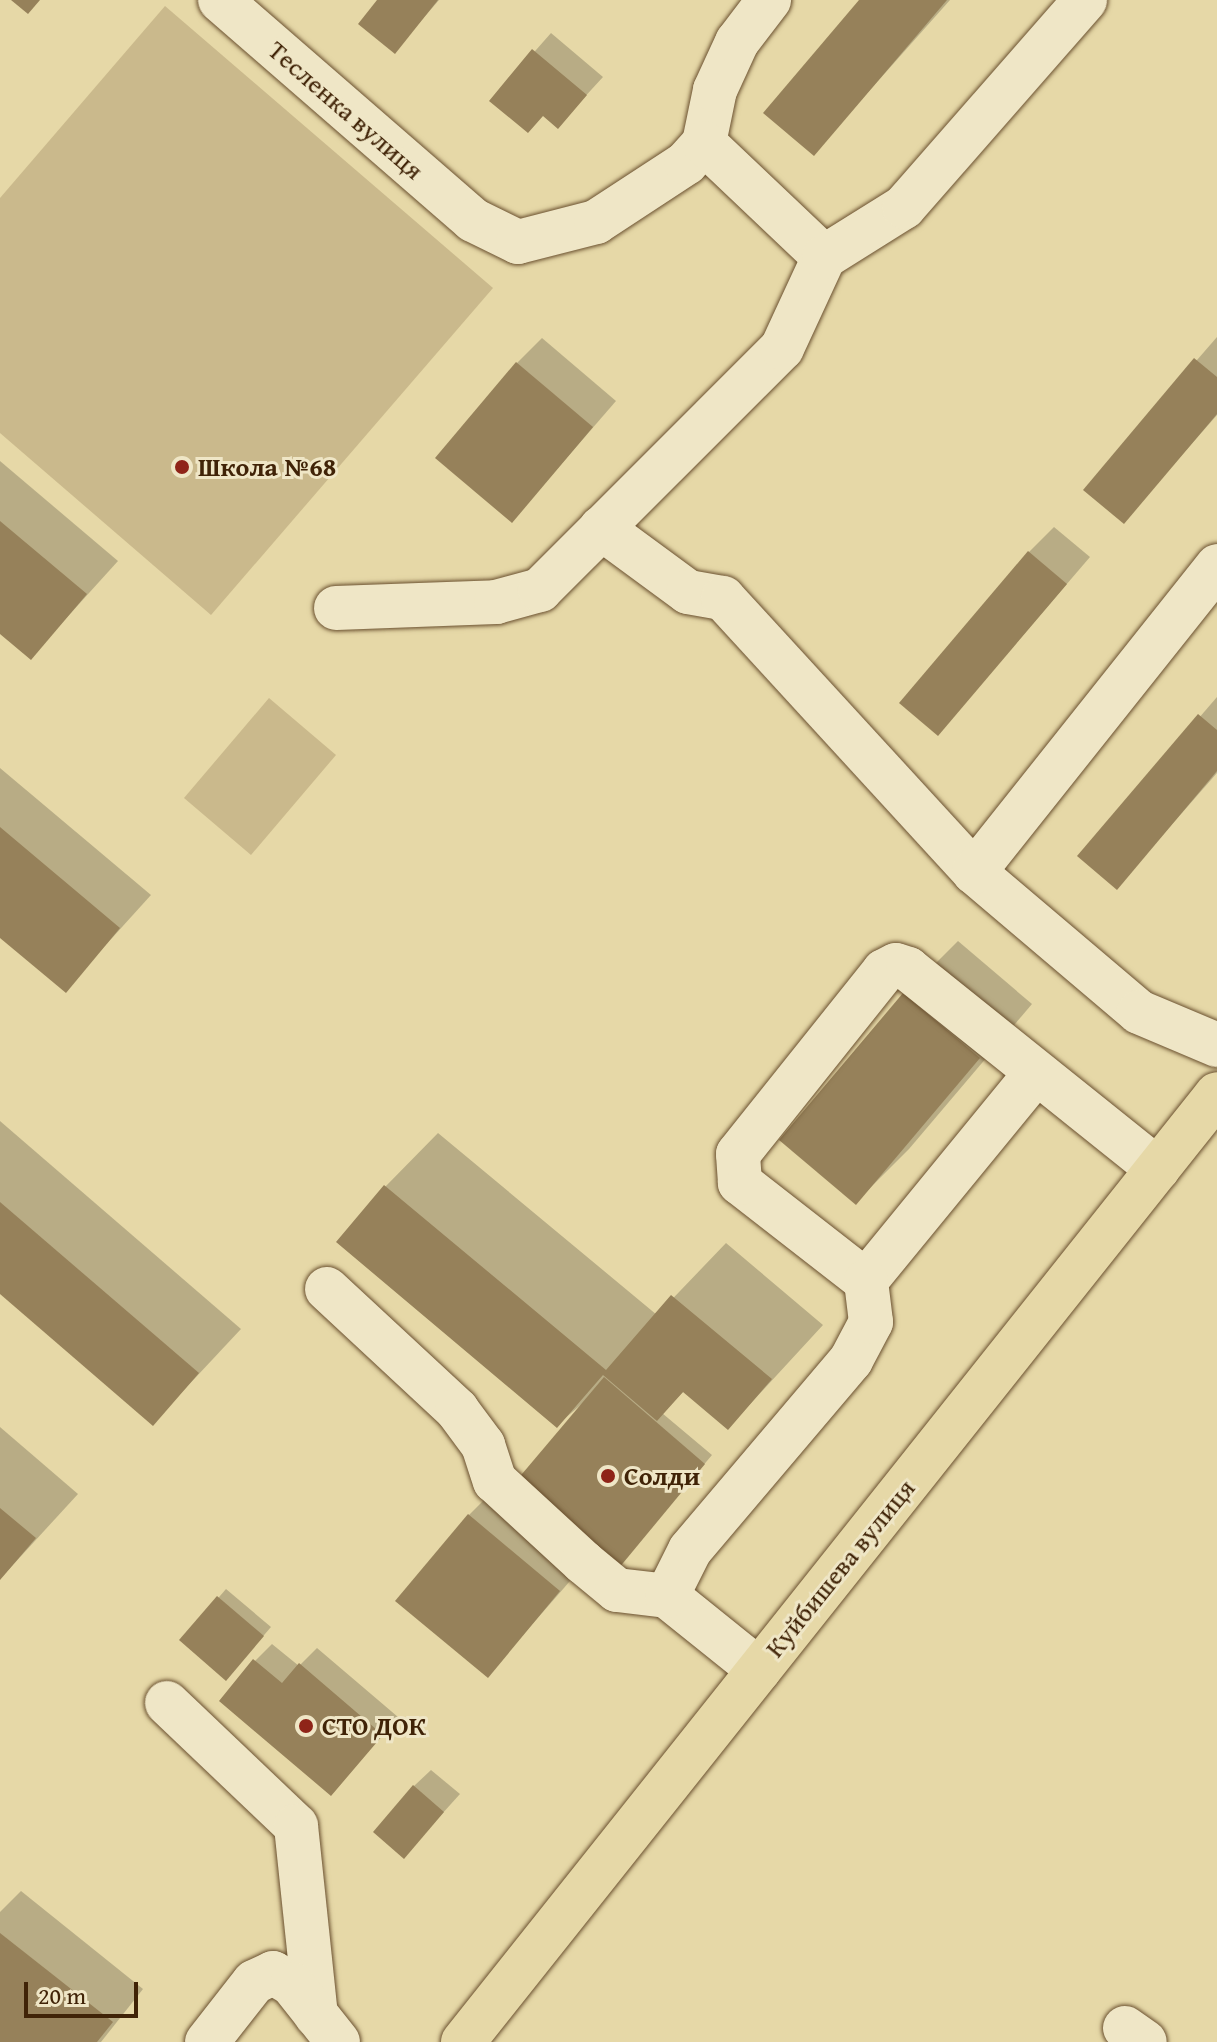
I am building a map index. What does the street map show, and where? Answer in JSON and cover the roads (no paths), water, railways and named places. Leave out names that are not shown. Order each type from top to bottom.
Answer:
[{"type":"main road","name":"Куйбишева вулиця","points":[[463,2042],[1217,1094]]},
{"type":"street","name":"Тесленка вулиця","points":[[220,0],[473,220],[518,242],[569,232],[625,208],[686,163],[704,143]]},
{"type":"street","points":[[769,0],[737,42],[715,90],[704,143],[824,257]]},
{"type":"street","points":[[336,608],[496,602],[540,590],[782,348],[824,257],[904,207],[1085,0]]},
{"type":"street","points":[[601,528],[688,592],[723,598],[974,872],[1139,1012],[1217,1045]]},
{"type":"street","points":[[974,872],[1217,566]]},
{"type":"street","points":[[667,1596],[690,1550],[851,1360],[871,1322],[866,1281],[740,1183],[737,1170],[738,1154],[884,971],[896,965],[908,969],[1158,1169]]},
{"type":"street","points":[[866,1281],[1036,1073]]},
{"type":"street","points":[[327,1289],[457,1410],[483,1445],[495,1481],[583,1562],[617,1590],[667,1596],[759,1670]]},
{"type":"street","points":[[167,1703],[296,1826],[327,2028]]},
{"type":"street","points":[[207,2042],[254,1982],[273,1973],[292,1984],[327,2028]]},
{"type":"place","name":"Школа №68","points":[[182,467]]},
{"type":"place","name":"Солди","points":[[608,1476]]},
{"type":"place","name":"СТО ДОК","points":[[306,1726]]}]
